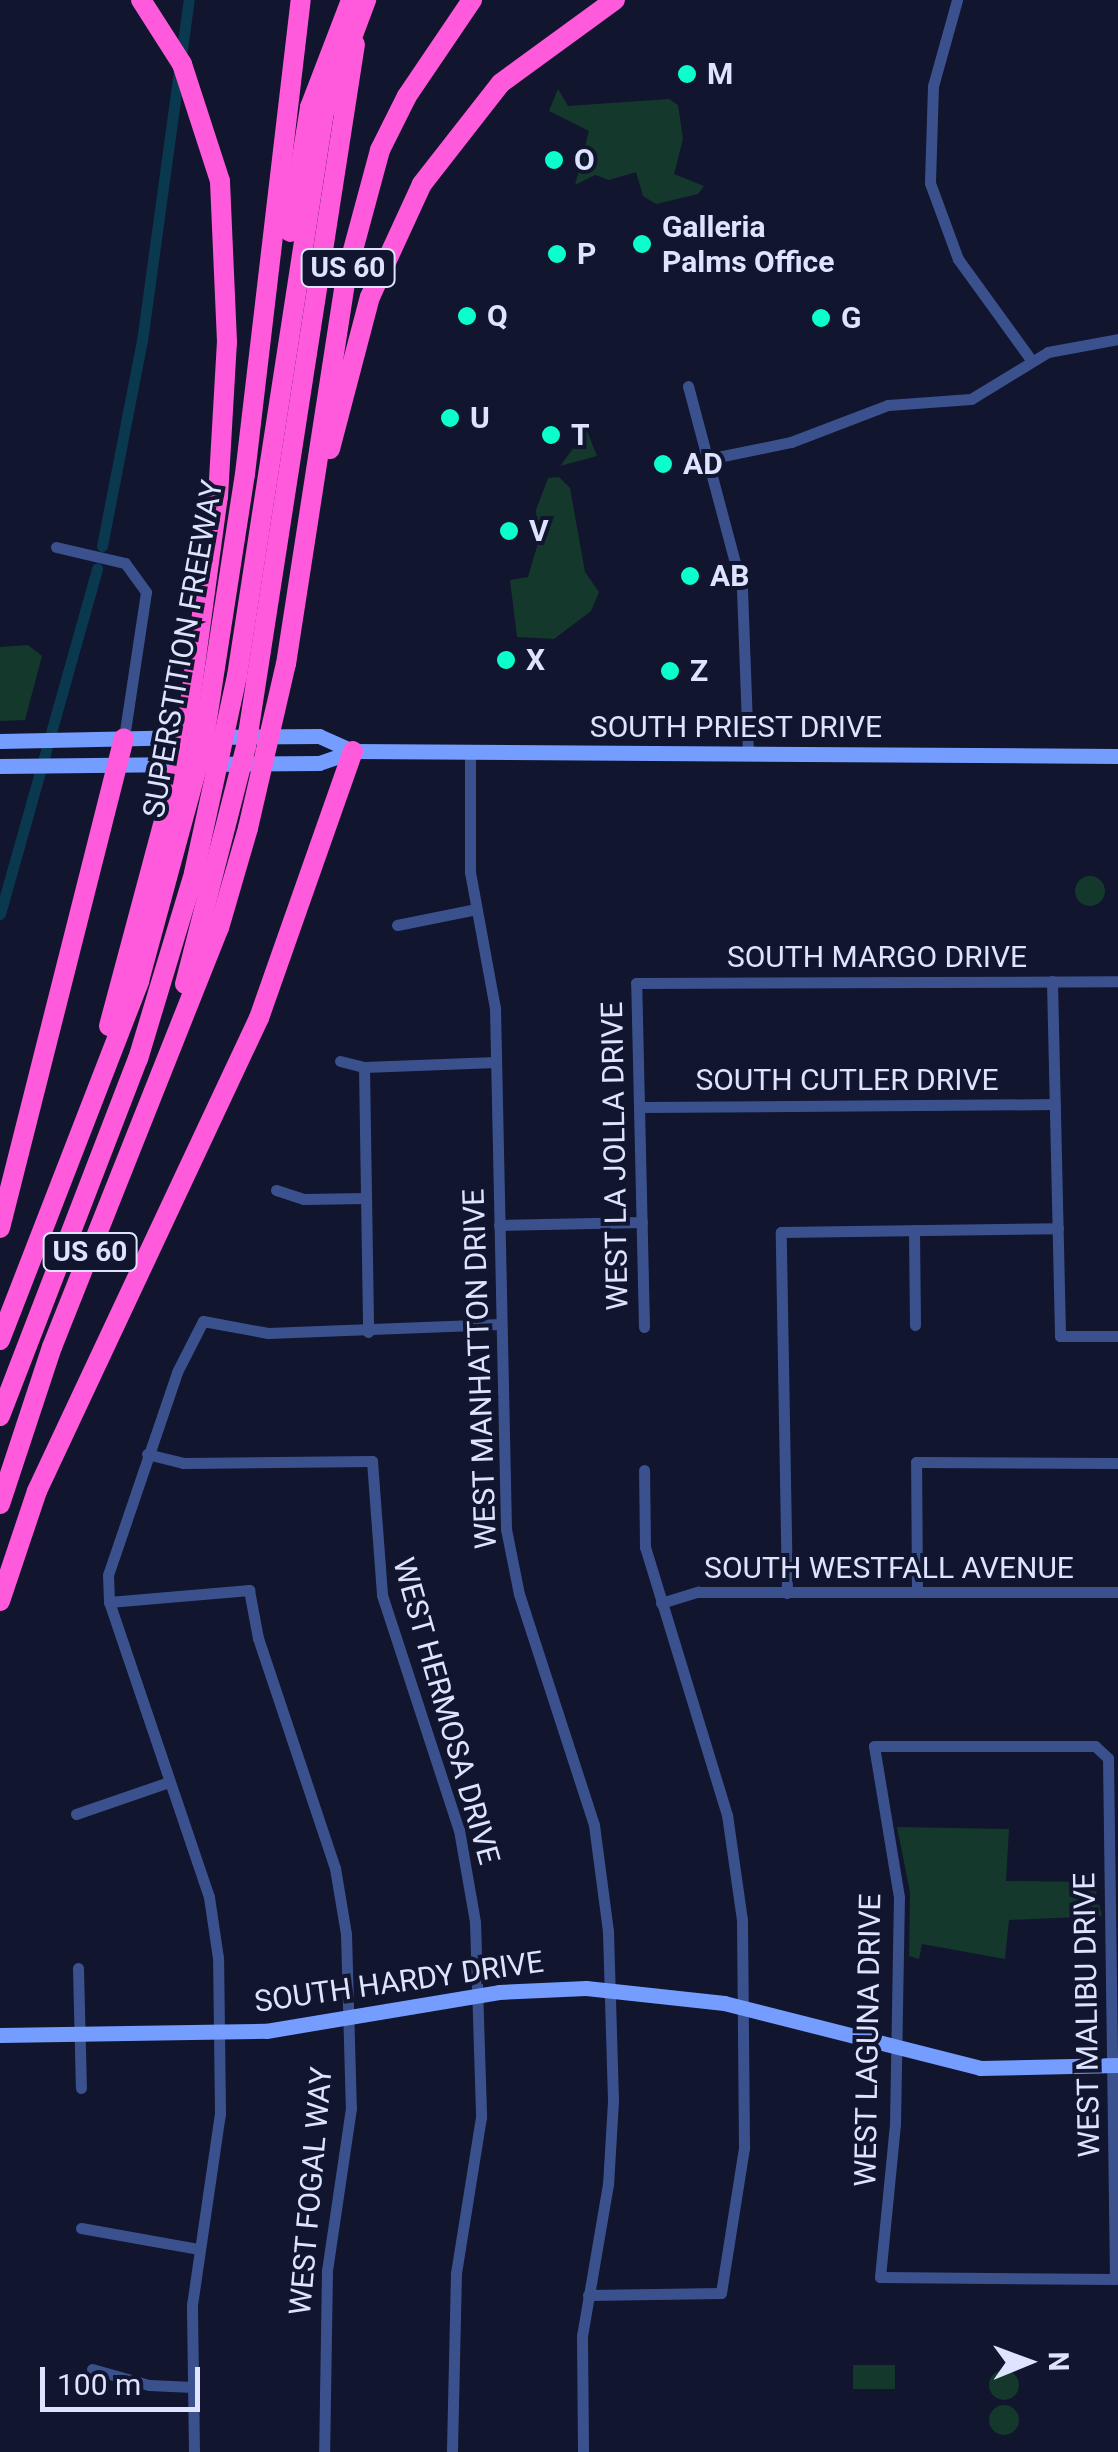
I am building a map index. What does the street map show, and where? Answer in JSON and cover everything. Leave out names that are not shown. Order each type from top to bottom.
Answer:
[{"type":"highway","points":[[140,0],[182,64],[220,182],[226,362],[204,684]]},
{"type":"highway","name":"SUPERSTITION FREEWAY","points":[[0,1340],[139,981],[188,815],[301,0]]},
{"type":"highway","points":[[204,684],[249,516],[317,109],[351,0]]},
{"type":"highway","points":[[0,1416],[138,1059],[188,815],[237,676],[317,109],[363,0]]},
{"type":"highway","points":[[238,826],[363,0]]},
{"type":"highway","name":"US 60","points":[[0,1504],[52,1347],[129,1157],[238,826],[286,664],[362,208],[406,96],[472,0]]},
{"type":"highway","points":[[301,562],[370,297],[422,184],[501,84],[615,0]]},
{"type":"highway","points":[[0,1228],[124,738]]},
{"type":"highway","points":[[0,1602],[37,1492],[259,1018],[353,752]]},
{"type":"main road","name":"SOUTH PRIEST DRIVE","points":[[0,741],[319,736],[353,752]]},
{"type":"main road","name":"SOUTH PRIEST DRIVE","points":[[0,766],[319,763],[353,752],[1118,756]]},
{"type":"main road","name":"SOUTH HARDY DRIVE","points":[[0,2036],[220,2032],[349,2018],[478,1995],[610,1989],[744,2007],[898,2048],[977,2063],[1115,2066]]},
{"type":"street","points":[[957,0],[933,86],[930,183],[958,259],[1031,360]]},
{"type":"street","points":[[708,459],[791,442],[888,405],[971,398],[1031,360],[1076,343],[1118,338]]},
{"type":"street","points":[[688,386],[742,589],[748,755]]},
{"type":"street","points":[[56,547],[110,559],[137,573],[148,602],[124,738]]},
{"type":"street","points":[[29,766],[36,740]]},
{"type":"street","name":"WEST MANHATTON DRIVE","points":[[470,751],[476,909],[492,986],[496,1062],[510,1558],[594,1825],[610,1989],[608,2184],[588,2294],[584,2452]]},
{"type":"street","points":[[398,925],[476,909]]},
{"type":"street","points":[[1052,981],[1060,1336],[1118,1336]]},
{"type":"street","name":"SOUTH MARGO DRIVE","points":[[636,983],[1118,982]]},
{"type":"street","name":"WEST LA JOLLA DRIVE","points":[[636,983],[644,1327]]},
{"type":"street","points":[[340,1061],[364,1067],[496,1062]]},
{"type":"street","points":[[364,1067],[368,1332]]},
{"type":"street","name":"SOUTH CUTLER DRIVE","points":[[640,1107],[1055,1104]]},
{"type":"street","points":[[276,1190],[304,1198],[366,1198]]},
{"type":"street","points":[[499,1224],[642,1222]]},
{"type":"street","points":[[787,1593],[781,1232],[1058,1228]]},
{"type":"street","points":[[914,1230],[915,1325]]},
{"type":"street","points":[[194,2452],[192,2387],[199,2249],[220,2114],[220,2032],[210,1897],[109,1602],[108,1575],[147,1454],[203,1320],[268,1334],[501,1324]]},
{"type":"street","name":"WEST HERMOSA DRIVE","points":[[147,1454],[183,1463],[372,1461],[382,1595],[459,1830],[475,1922],[480,2118],[454,2303],[452,2452]]},
{"type":"street","points":[[917,1592],[916,1462],[1118,1463]]},
{"type":"street","points":[[588,2294],[721,2293],[744,2148],[742,1920],[727,1815],[645,1547],[644,1470]]},
{"type":"street","name":"WEST FOGAL WAY","points":[[109,1602],[249,1590],[258,1638],[335,1868],[346,1934],[350,2108],[326,2287],[324,2452]]},
{"type":"street","name":"SOUTH WESTFALL AVENUE","points":[[661,1603],[698,1592],[1118,1592]]},
{"type":"street","name":"WEST MALIBU DRIVE","points":[[874,1746],[1104,1751],[1115,2066],[1115,2279]]},
{"type":"street","name":"WEST LAGUNA DRIVE","points":[[874,1746],[899,1896],[898,2048],[880,2277],[1115,2279]]},
{"type":"street","points":[[76,1814],[169,1782]]},
{"type":"street","points":[[78,1968],[81,2088]]},
{"type":"street","points":[[82,2228],[199,2249]]},
{"type":"street","points":[[92,2368],[149,2386],[192,2387]]},
{"type":"green space","points":[[558,89],[568,106],[669,99],[678,105],[683,139],[674,174],[704,186],[698,194],[656,204],[643,196],[636,172],[609,180],[595,175],[575,185],[589,131],[549,111]]},
{"type":"green space","points":[[585,426],[597,456],[560,466],[581,438]]},
{"type":"green space","points":[[559,477],[570,488],[585,572],[599,592],[591,611],[554,639],[517,637],[510,580],[528,577],[538,543],[536,510],[548,478]]},
{"type":"green space","points":[[28,645],[42,656],[25,720],[0,721],[0,647]]},
{"type":"green space","points":[[1090,876],[1101,880],[1105,891],[1101,902],[1090,906],[1079,902],[1075,891],[1079,880]]},
{"type":"green space","points":[[897,1827],[1009,1829],[1006,1881],[1094,1882],[1102,1916],[1009,1920],[1005,1959],[922,1944],[919,1959],[909,1956],[910,1892]]},
{"type":"green space","points":[[853,2365],[895,2365],[895,2389],[853,2389]]},
{"type":"green space","points":[[1004,2370],[1014,2375],[1019,2385],[1014,2395],[1004,2400],[994,2395],[989,2385],[994,2375]]},
{"type":"green space","points":[[1004,2405],[1014,2410],[1019,2420],[1014,2430],[1004,2435],[994,2430],[989,2420],[994,2410]]},
{"type":"waterway","points":[[102,546],[142,341],[189,0]]},
{"type":"waterway","points":[[0,914],[97,568]]},
{"type":"place","name":"M","points":[[687,74]]},
{"type":"place","name":"O","points":[[554,160]]},
{"type":"place","name":"Galleria Palms Office","points":[[642,244]]},
{"type":"place","name":"P","points":[[557,254]]},
{"type":"place","name":"Q","points":[[467,316]]},
{"type":"place","name":"G","points":[[821,318]]},
{"type":"place","name":"U","points":[[450,418]]},
{"type":"place","name":"T","points":[[551,435]]},
{"type":"place","name":"AD","points":[[663,464]]},
{"type":"place","name":"V","points":[[509,531]]},
{"type":"place","name":"AB","points":[[690,576]]},
{"type":"place","name":"X","points":[[506,660]]},
{"type":"place","name":"Z","points":[[670,671]]}]
